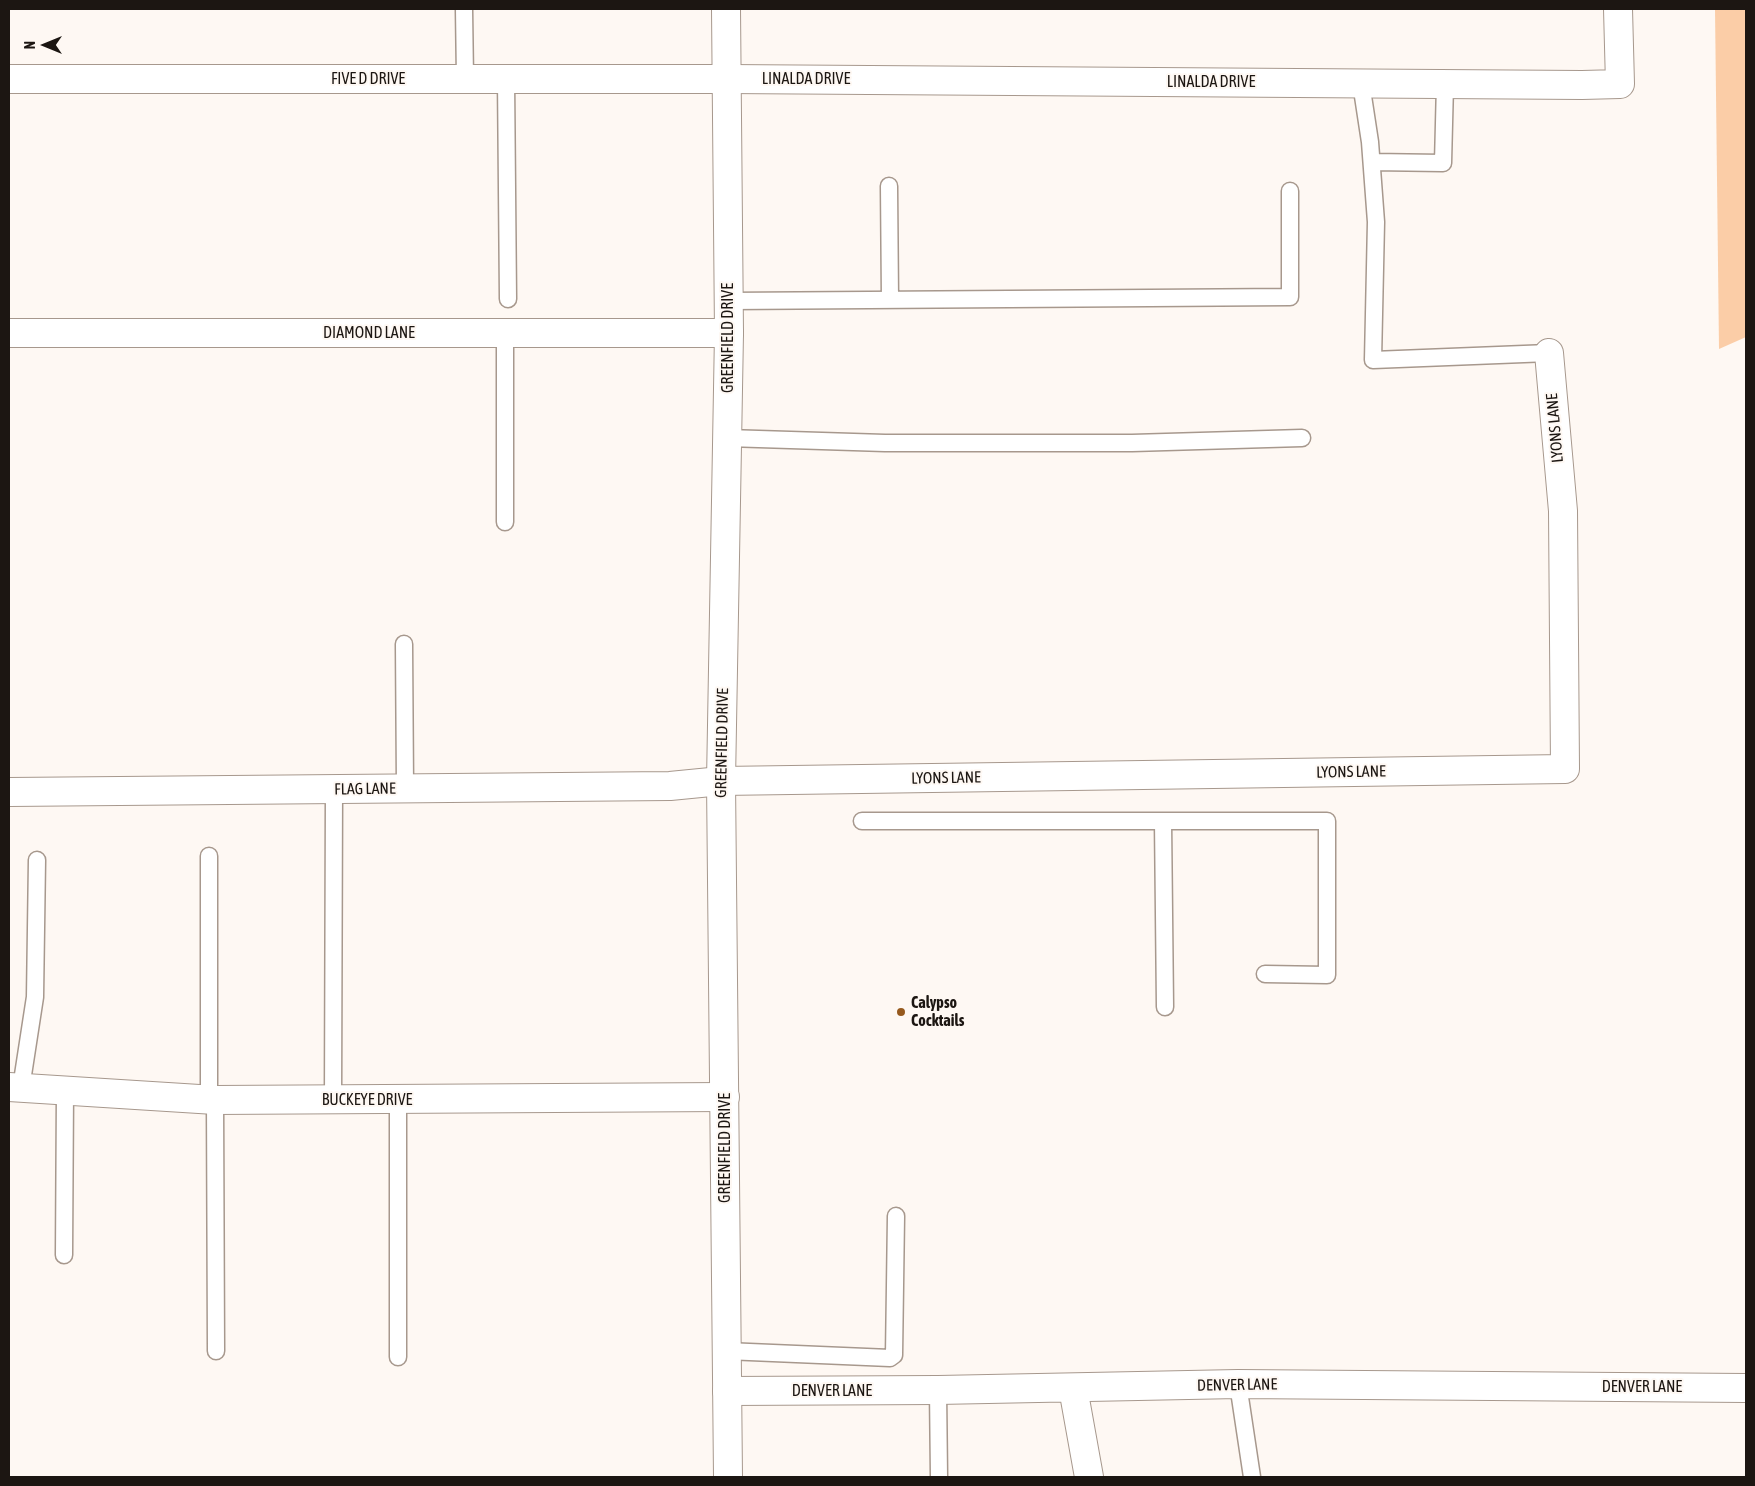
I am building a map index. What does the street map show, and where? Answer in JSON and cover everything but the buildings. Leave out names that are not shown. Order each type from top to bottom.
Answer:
[{"type":"street","name":"GREENFIELD DRIVE","points":[[726,9],[729,334],[721,781],[728,1477]]},
{"type":"street","name":"LINALDA DRIVE","points":[[727,78],[1620,84],[1618,9]]},
{"type":"street","name":"FIVE D DRIVE","points":[[9,78],[727,78]]},
{"type":"street","name":"DIAMOND LANE","points":[[9,334],[729,334]]},
{"type":"street","name":"LYONS LANE","points":[[721,781],[1565,770],[1563,511],[1549,353]]},
{"type":"street","name":"FLAG LANE","points":[[9,792],[670,786],[721,781]]},
{"type":"street","name":"BUCKEYE DRIVE","points":[[15,1088],[212,1100],[725,1097]]},
{"type":"street","name":"DENVER LANE","points":[[727,1391],[938,1390],[1238,1384],[1746,1388]]},
{"type":"street","points":[[1073,1388],[1089,1477]]},
{"type":"lane","points":[[464,9],[465,78]]},
{"type":"lane","points":[[506,78],[508,299]]},
{"type":"lane","points":[[1361,83],[1372,162],[1376,222],[1373,360],[1549,353]]},
{"type":"lane","points":[[1372,162],[1444,163],[1445,84]]},
{"type":"lane","points":[[889,186],[890,300]]},
{"type":"lane","points":[[728,301],[1290,297],[1290,192]]},
{"type":"lane","points":[[505,334],[505,522]]},
{"type":"lane","points":[[727,438],[885,443],[1132,443],[1302,438]]},
{"type":"lane","points":[[404,644],[405,788]]},
{"type":"lane","points":[[333,1100],[334,789]]},
{"type":"lane","points":[[862,821],[1327,821],[1327,975],[1266,974]]},
{"type":"lane","points":[[1164,821],[1165,1007]]},
{"type":"lane","points":[[210,856],[216,1351]]},
{"type":"lane","points":[[15,1088],[35,997],[37,860]]},
{"type":"lane","points":[[64,1255],[65,1090]]},
{"type":"lane","points":[[398,1100],[398,1357]]},
{"type":"lane","points":[[726,1351],[890,1358],[894,1355],[896,1216]]},
{"type":"lane","points":[[1238,1384],[1252,1477]]},
{"type":"lane","points":[[938,1390],[939,1477]]},
{"type":"shaded area","points":[[1715,9],[1746,9],[1746,337],[1719,349]]},
{"type":"place","name":"Calypso Cocktails","points":[[901,1012]]}]
